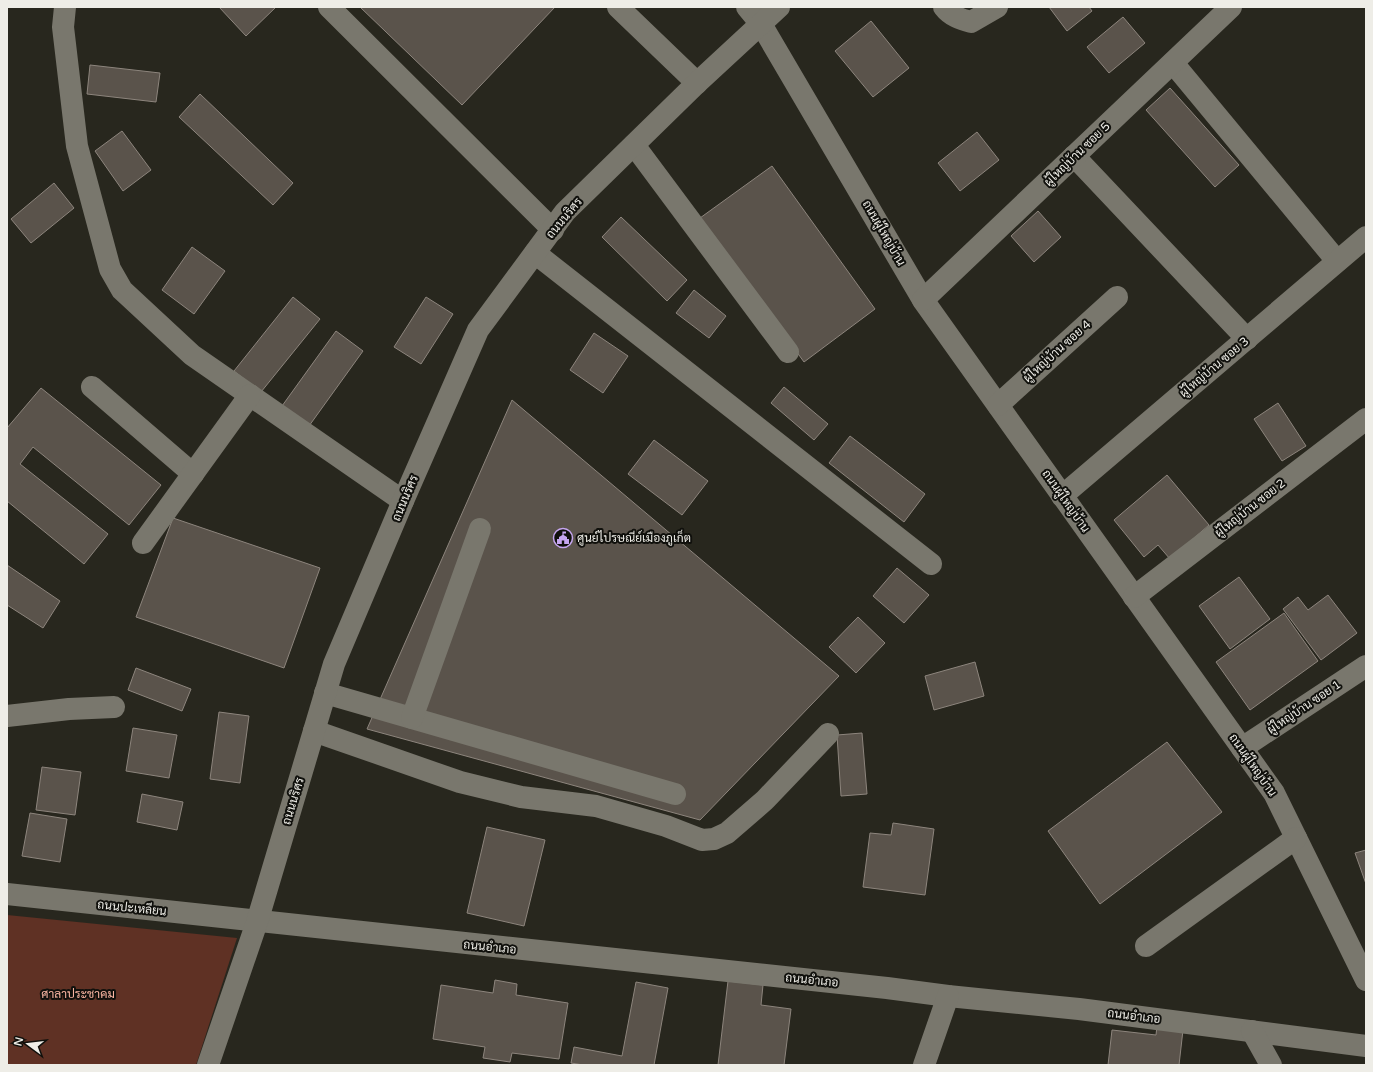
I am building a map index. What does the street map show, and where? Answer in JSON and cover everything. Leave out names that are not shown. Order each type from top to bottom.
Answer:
[{"type":"street","points":[[65,7],[63,27],[77,146],[110,269],[122,290],[192,355],[403,501]]},
{"type":"street","points":[[329,7],[552,230]]},
{"type":"street","points":[[618,7],[697,83]]},
{"type":"street","name":"ถนนผู้ใหญ่บ้าน","points":[[747,7],[761,24],[923,300],[1274,794],[1366,980]]},
{"type":"street","name":"ถนนนริศร","points":[[208,1065],[257,922],[334,664],[478,330],[566,212],[697,83],[779,7]]},
{"type":"street","points":[[944,7],[948,13],[970,22],[997,7]]},
{"type":"street","name":"ผู้ใหญ่บ้าน ซอย 5","points":[[923,300],[1231,7]]},
{"type":"street","points":[[1173,63],[1338,261]]},
{"type":"street","points":[[634,145],[788,352]]},
{"type":"street","points":[[1074,156],[1247,339]]},
{"type":"street","name":"ผู้ใหญ่บ้าน ซอย 3","points":[[1062,496],[1366,237]]},
{"type":"street","points":[[535,253],[931,564]]},
{"type":"street","name":"ผู้ใหญ่บ้าน ซอย 4","points":[[998,405],[1117,297]]},
{"type":"street","points":[[92,387],[193,474]]},
{"type":"street","points":[[143,543],[250,395]]},
{"type":"street","name":"ผู้ใหญ่บ้าน ซอย 2","points":[[1134,597],[1366,419]]},
{"type":"street","points":[[412,718],[480,529]]},
{"type":"street","name":"ผู้ใหญ่บ้าน ซอย 1","points":[[1242,748],[1366,666]]},
{"type":"street","points":[[326,693],[675,794]]},
{"type":"street","points":[[7,716],[69,709],[114,707]]},
{"type":"street","points":[[314,731],[460,782],[521,798],[596,806],[666,826],[702,840],[714,839],[727,833],[765,800],[828,734]]},
{"type":"street","points":[[1146,946],[1296,838]]},
{"type":"street","name":"ถนนปะเหลียน","points":[[7,894],[257,922]]},
{"type":"street","name":"ถนนอำเภอ","points":[[257,922],[1079,1009],[1366,1046]]},
{"type":"street","points":[[924,1065],[948,996]]},
{"type":"street","points":[[1252,1031],[1271,1065]]},
{"type":"green space","name":"ศาลาประชาคม","points":[[7,915],[237,938],[196,1065],[7,1065]]},
{"type":"building","points":[[219,7],[276,7],[246,36]]},
{"type":"building","points":[[360,7],[555,7],[462,105]]},
{"type":"building","points":[[1049,7],[1089,7],[1092,11],[1067,31]]},
{"type":"building","points":[[1123,17],[1145,43],[1109,73],[1087,47]]},
{"type":"building","points":[[871,21],[909,68],[873,97],[835,51]]},
{"type":"building","points":[[90,65],[160,73],[156,102],[87,94]]},
{"type":"building","points":[[1170,88],[1239,165],[1215,187],[1146,110]]},
{"type":"building","points":[[200,94],[293,183],[273,205],[179,117]]},
{"type":"building","points":[[122,131],[151,170],[123,191],[95,151]]},
{"type":"building","points":[[977,132],[999,160],[960,191],[938,163]]},
{"type":"building","points":[[772,166],[875,309],[804,362],[700,218]]},
{"type":"building","points":[[54,183],[74,208],[31,243],[11,219]]},
{"type":"building","points":[[1038,211],[1061,237],[1034,262],[1011,236]]},
{"type":"building","points":[[621,217],[687,280],[667,301],[602,237]]},
{"type":"building","points":[[192,247],[225,271],[194,314],[162,290]]},
{"type":"building","points":[[694,290],[726,316],[709,338],[676,313]]},
{"type":"building","points":[[293,297],[320,319],[261,392],[234,371]]},
{"type":"building","points":[[426,297],[453,314],[421,364],[394,347]]},
{"type":"building","points":[[336,331],[363,351],[309,426],[282,406]]},
{"type":"building","points":[[594,333],[628,356],[603,393],[570,370]]},
{"type":"building","points":[[784,387],[828,424],[814,440],[771,403]]},
{"type":"building","points":[[41,388],[161,485],[129,525],[33,447],[20,464],[108,534],[84,564],[7,501],[7,428]]},
{"type":"building","name":"ศูนย์ไปรษณีย์เมืองภูเก็ต","points":[[512,400],[839,676],[700,820],[367,729]]},
{"type":"building","points":[[1278,403],[1306,446],[1282,461],[1254,419]]},
{"type":"building","points":[[850,436],[925,494],[904,522],[829,463]]},
{"type":"building","points":[[654,440],[708,481],[682,515],[628,474]]},
{"type":"building","points":[[1167,475],[1209,525],[1170,559],[1158,545],[1144,557],[1114,520]]},
{"type":"building","points":[[173,518],[320,568],[284,668],[136,617]]},
{"type":"building","points":[[7,565],[60,601],[43,628],[7,605]]},
{"type":"building","points":[[897,568],[929,595],[904,623],[873,596]]},
{"type":"building","points":[[1239,577],[1270,619],[1230,649],[1199,606]]},
{"type":"building","points":[[1328,595],[1357,633],[1321,660],[1283,609],[1298,597],[1308,610]]},
{"type":"building","points":[[1284,613],[1318,661],[1250,710],[1216,662]]},
{"type":"building","points":[[858,617],[885,643],[856,673],[829,647]]},
{"type":"building","points":[[975,662],[984,696],[934,710],[925,676]]},
{"type":"building","points":[[136,668],[191,689],[182,711],[128,690]]},
{"type":"building","points":[[219,712],[249,716],[240,783],[210,779]]},
{"type":"building","points":[[133,728],[177,735],[169,778],[126,771]]},
{"type":"building","points":[[862,733],[867,794],[841,796],[837,735]]},
{"type":"building","points":[[1167,742],[1222,812],[1100,904],[1048,831]]},
{"type":"building","points":[[42,767],[81,772],[75,815],[36,810]]},
{"type":"building","points":[[142,794],[183,802],[177,830],[137,822]]},
{"type":"building","points":[[30,813],[67,819],[60,862],[22,856]]},
{"type":"building","points":[[893,823],[934,829],[925,895],[863,887],[870,833],[891,835]]},
{"type":"building","points":[[487,827],[545,840],[524,926],[467,913]]},
{"type":"building","points":[[1366,850],[1366,884],[1355,853]]},
{"type":"building","points":[[495,980],[517,984],[516,995],[568,1003],[559,1059],[512,1053],[510,1062],[483,1058],[485,1047],[433,1039],[441,985],[493,993]]},
{"type":"building","points":[[728,981],[763,985],[761,1005],[791,1009],[784,1065],[718,1065]]},
{"type":"building","points":[[636,982],[668,988],[654,1065],[583,1065],[571,1063],[574,1047],[622,1056]]},
{"type":"building","points":[[1157,1026],[1183,1030],[1179,1065],[1108,1065],[1112,1030],[1156,1035]]},
{"type":"place","name":"ศูนย์ไปรษณีย์เมืองภูเก็ต","points":[[563,538]]}]
